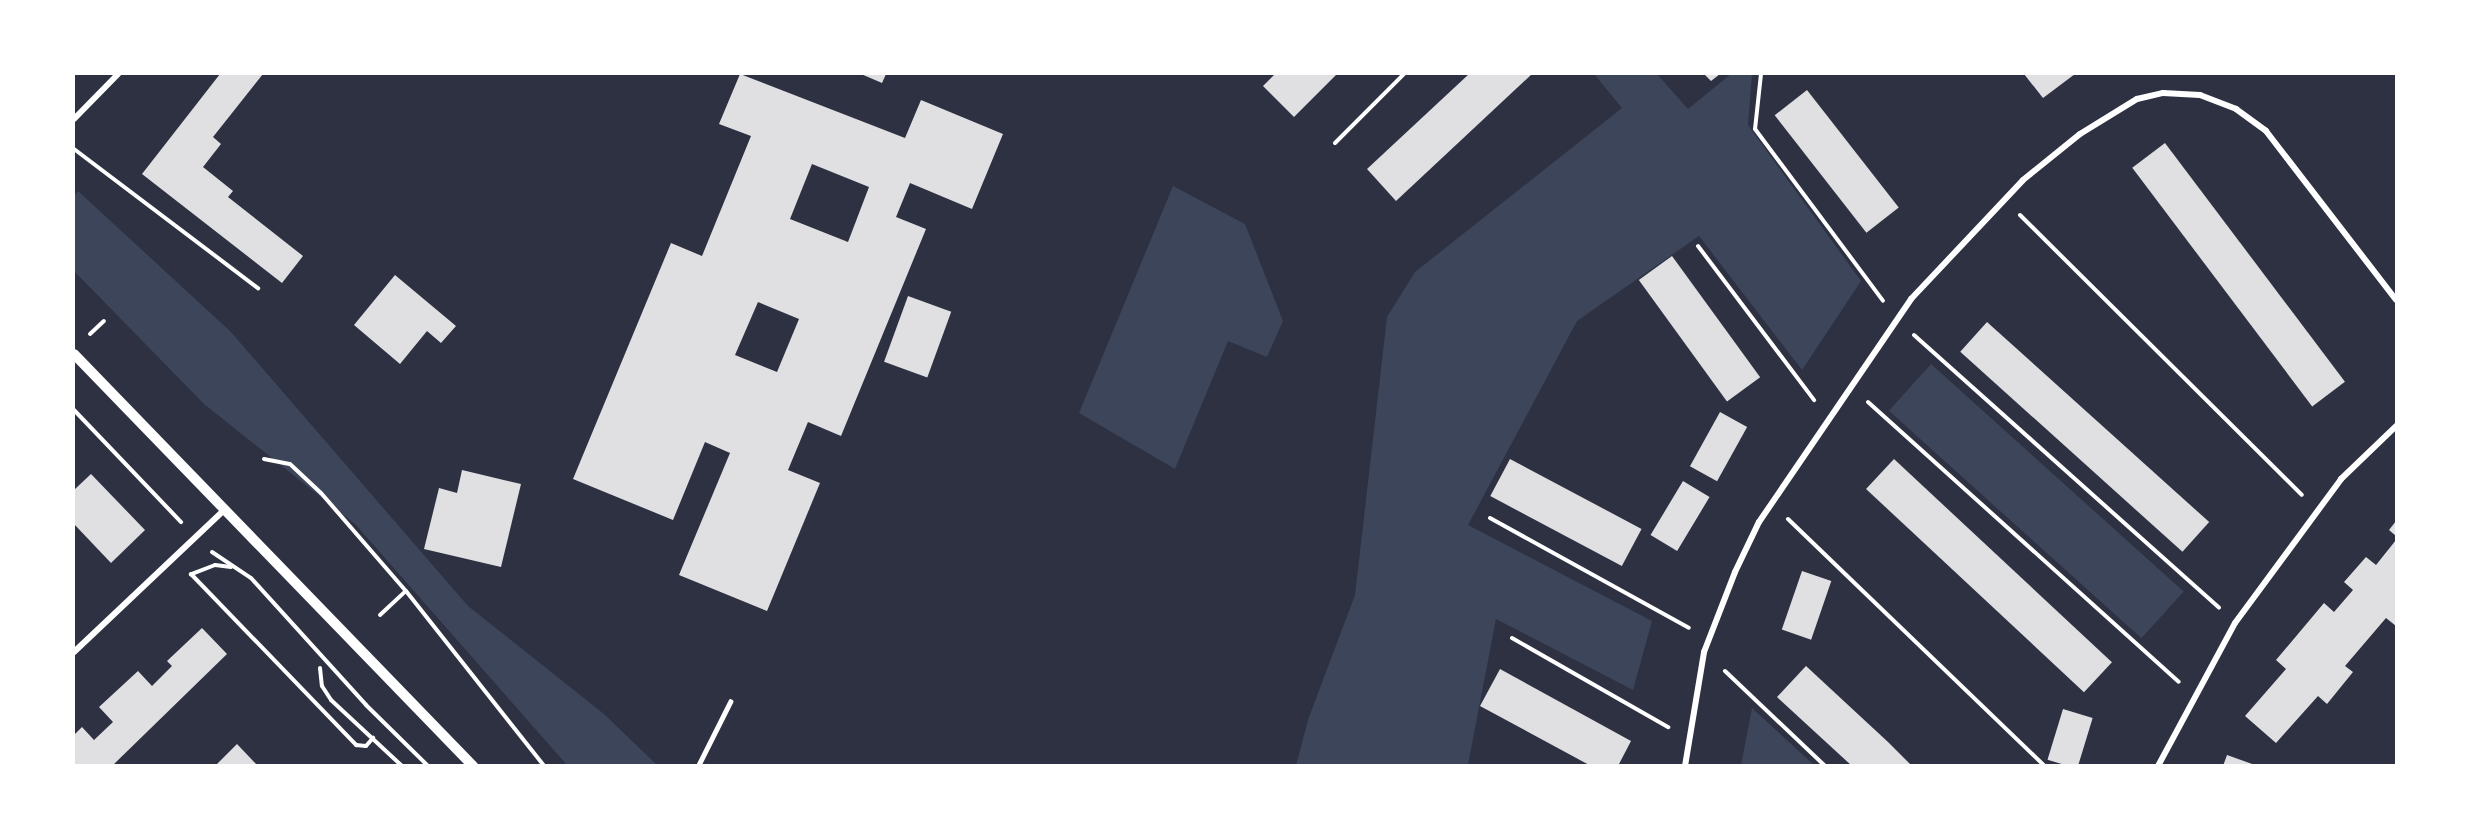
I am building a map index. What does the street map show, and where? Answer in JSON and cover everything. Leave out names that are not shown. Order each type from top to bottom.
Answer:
[{"type":"street","points":[[74,118],[118,74]]},
{"type":"street","points":[[1685,765],[1687,737],[1708,639],[1735,572],[1772,504],[1896,319],[2022,180],[2080,134],[2137,99],[2163,93],[2200,95],[2236,109],[2266,131],[2397,300]]},
{"type":"street","points":[[74,354],[473,765]]},
{"type":"street","points":[[2158,765],[2235,622],[2341,479],[2397,426]]},
{"type":"street","points":[[74,652],[224,510]]},
{"type":"lane","points":[[698,765],[730,702]]},
{"type":"path","points":[[1335,143],[1404,74]]},
{"type":"path","points":[[1761,74],[1755,129],[1896,319],[2235,622]]},
{"type":"path","points":[[74,149],[258,288]]},
{"type":"path","points":[[2005,199],[2318,511]]},
{"type":"path","points":[[1698,246],[1829,420]]},
{"type":"path","points":[[1850,386],[2195,696]]},
{"type":"path","points":[[74,410],[195,537],[232,567],[251,578],[366,705],[428,765]]},
{"type":"path","points":[[264,459],[290,464],[321,493],[406,591],[544,765]]},
{"type":"path","points":[[1772,504],[2045,765]]},
{"type":"path","points":[[1490,518],[1708,639]]},
{"type":"path","points":[[232,567],[215,565],[191,574],[356,745],[366,746],[373,738]]},
{"type":"path","points":[[380,615],[406,591]]},
{"type":"path","points":[[1512,638],[1687,737]]},
{"type":"path","points":[[1704,652],[1825,765]]},
{"type":"path","points":[[320,668],[322,686],[331,700],[402,765]]},
{"type":"shaded area","points":[[1594,74],[1657,74],[1688,109],[1731,74],[1752,74],[1748,125],[1861,281],[1802,370],[1699,236],[1577,321],[1468,525],[1652,621],[1633,690],[1496,619],[1468,765],[1296,765],[1309,717],[1355,595],[1387,317],[1415,272],[1622,108]]},
{"type":"shaded area","points":[[1173,186],[1245,224],[1283,321],[1267,357],[1228,341],[1175,469],[1079,413]]},
{"type":"shaded area","points":[[78,191],[231,332],[468,606],[604,714],[657,765],[567,765],[356,525],[204,404],[74,271],[74,196]]},
{"type":"shaded area","points":[[1931,364],[2184,592],[2142,638],[1889,411]]},
{"type":"shaded area","points":[[1752,708],[1814,765],[1741,765]]},
{"type":"building","points":[[220,74],[263,74],[213,137],[221,144],[203,167],[233,191],[228,197],[303,256],[282,283],[142,174]]},
{"type":"building","points":[[740,74],[905,138],[921,100],[1003,134],[972,209],[910,183],[896,217],[926,229],[841,436],[808,422],[788,470],[820,483],[767,611],[679,575],[730,453],[705,442],[673,520],[573,479],[671,243],[702,256],[751,136],[719,124]],"holes":[[[812,164],[869,187],[848,242],[790,219]],[[758,302],[799,319],[777,372],[735,355]]]},
{"type":"building","points":[[861,74],[886,74],[882,83]]},
{"type":"building","points":[[1275,74],[1337,74],[1294,117],[1263,86]]},
{"type":"building","points":[[1469,74],[1532,74],[1396,201],[1367,169]]},
{"type":"building","points":[[1704,74],[1720,74],[1711,81]]},
{"type":"building","points":[[2024,74],[2075,74],[2043,98]]},
{"type":"building","points":[[1807,90],[1899,207],[1866,233],[1775,115]]},
{"type":"building","points":[[2165,143],[2345,382],[2312,406],[2132,168]]},
{"type":"building","points":[[1672,256],[1760,377],[1727,401],[1639,280]]},
{"type":"building","points":[[395,275],[456,326],[441,343],[427,331],[400,364],[354,325]]},
{"type":"building","points":[[908,296],[951,312],[927,378],[884,362]]},
{"type":"building","points":[[1987,322],[2209,522],[2182,552],[1960,352]]},
{"type":"building","points":[[1720,412],[1747,427],[1717,481],[1690,466]]},
{"type":"building","points":[[1510,459],[1642,529],[1622,566],[1490,496]]},
{"type":"building","points":[[1894,459],[2112,662],[2084,692],[1866,489]]},
{"type":"building","points":[[462,470],[521,484],[501,567],[424,549],[439,488],[457,493]]},
{"type":"building","points":[[91,474],[145,530],[111,563],[74,524],[74,490]]},
{"type":"building","points":[[1683,481],[1710,497],[1677,551],[1651,535]]},
{"type":"building","points":[[2396,521],[2396,536],[2389,530]]},
{"type":"building","points":[[2396,540],[2396,626],[2386,618],[2345,666],[2353,672],[2327,704],[2318,696],[2276,743],[2245,716],[2286,669],[2276,660],[2324,603],[2334,612],[2353,590],[2344,582],[2366,557],[2376,565]]},
{"type":"building","points":[[1802,571],[1831,581],[1811,640],[1782,630]]},
{"type":"building","points":[[202,628],[227,654],[112,766],[74,766],[74,735],[82,727],[94,740],[113,722],[99,707],[138,671],[152,686],[172,666],[167,661]]},
{"type":"building","points":[[1806,666],[1912,766],[1852,766],[1777,697]]},
{"type":"building","points":[[1500,669],[1631,741],[1618,766],[1591,766],[1480,706]]},
{"type":"building","points":[[2063,709],[2093,718],[2078,766],[2068,766],[2048,760]]},
{"type":"building","points":[[237,744],[258,766],[215,766]]},
{"type":"building","points":[[2227,755],[2255,765],[2255,766],[2223,766]]}]
